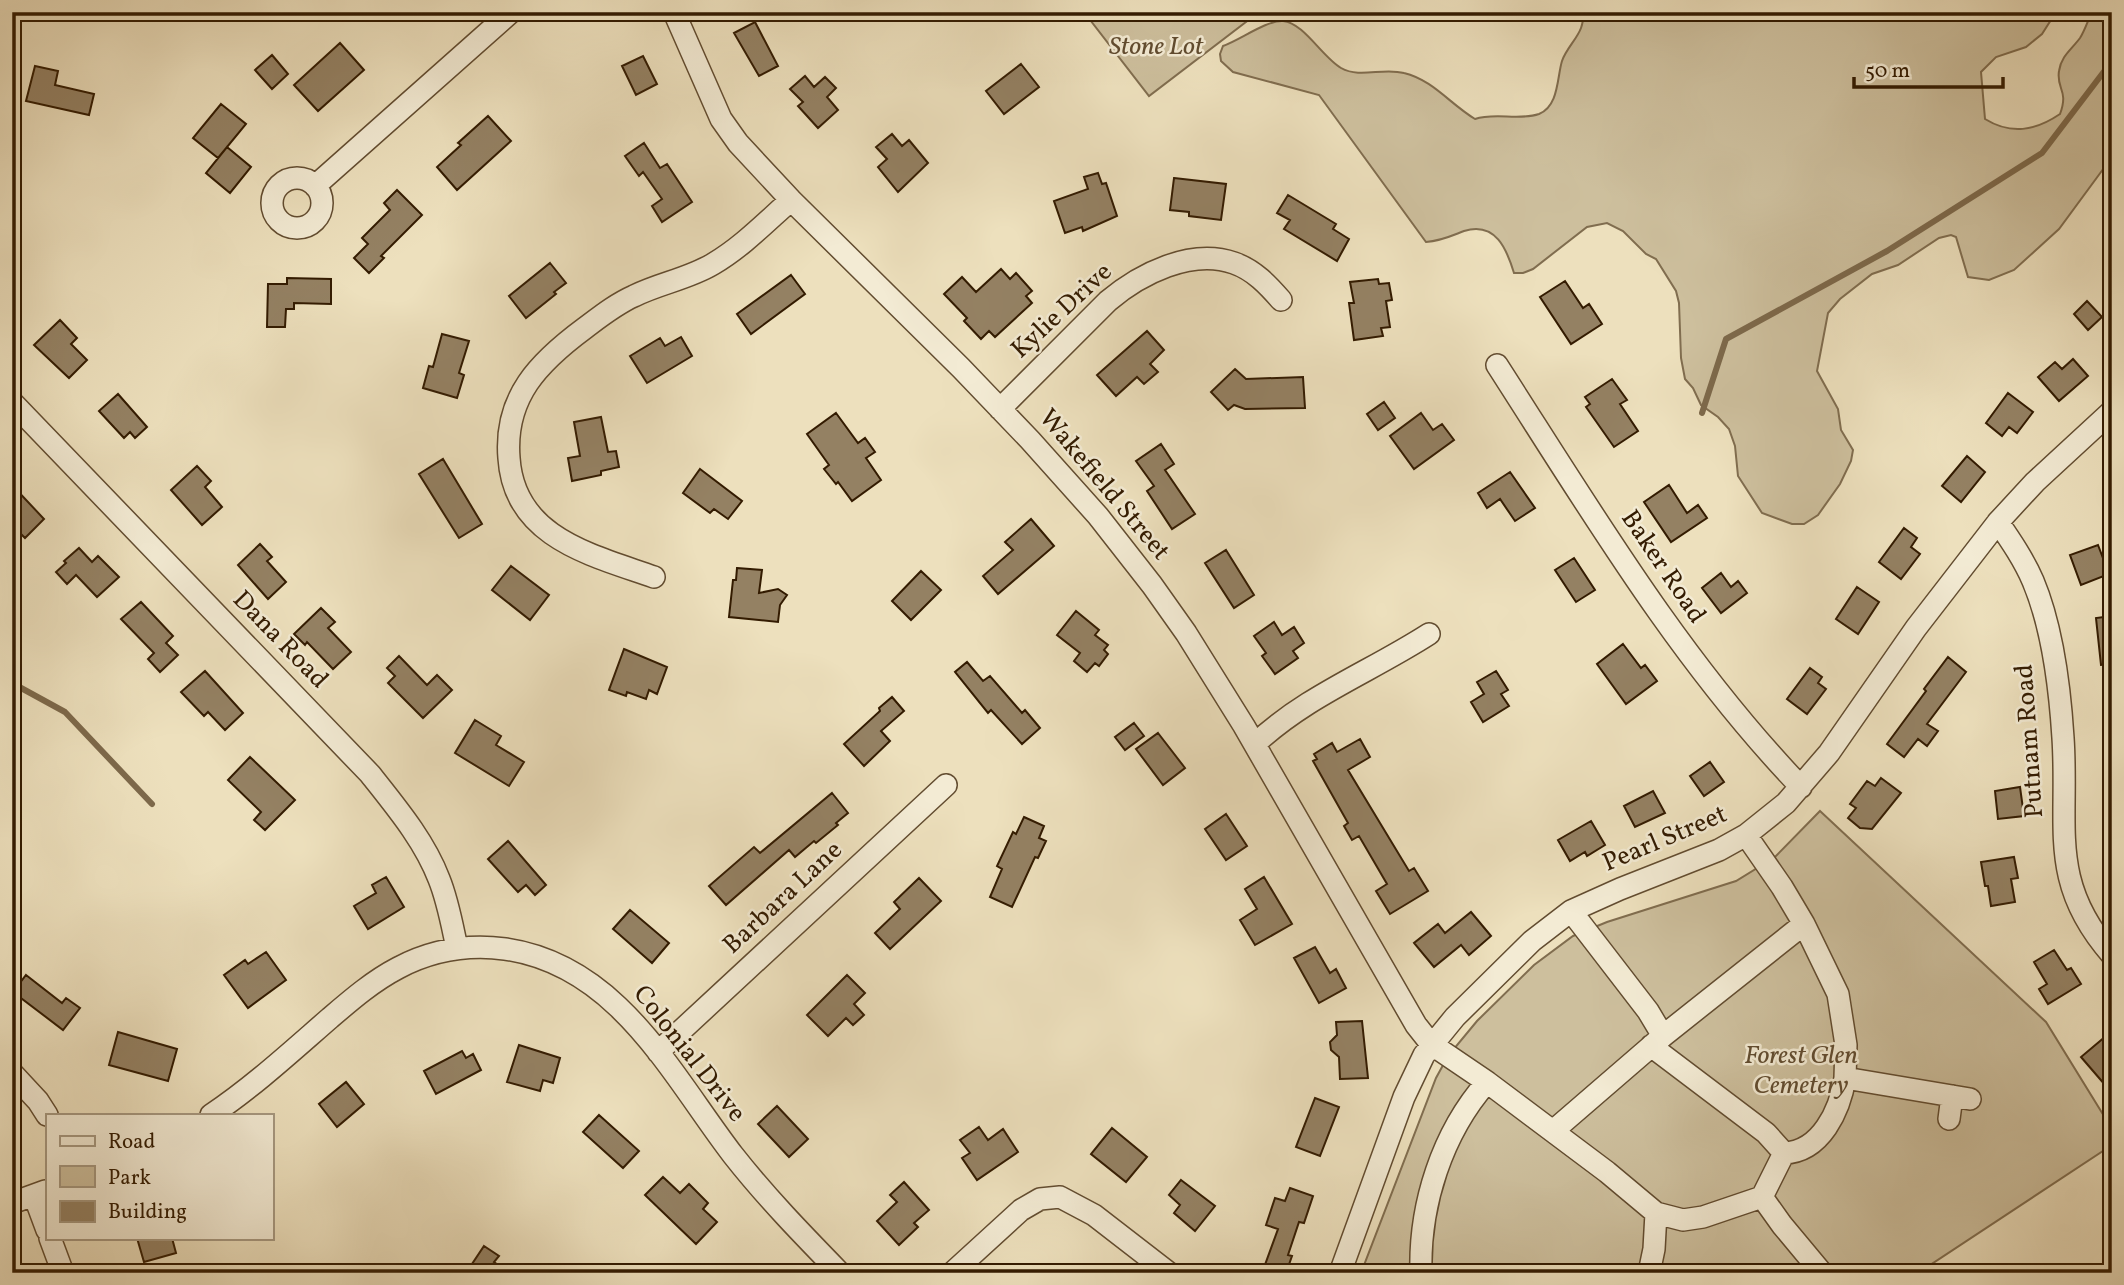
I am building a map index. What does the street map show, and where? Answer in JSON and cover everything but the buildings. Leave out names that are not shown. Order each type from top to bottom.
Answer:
[{"type":"street","points":[[315,186],[511,12]]},
{"type":"street","name":"Wakefield Street","points":[[674,12],[721,119],[738,143],[791,200],[880,286],[1000,409],[1070,484],[1127,552],[1186,633],[1255,744],[1374,954],[1416,1025],[1431,1044],[1553,1131],[1656,1213]]},
{"type":"street","points":[[654,577],[570,546],[547,532],[533,519],[520,498],[509,466],[508,436],[513,412],[533,374],[571,338],[615,306],[634,296],[715,264],[791,200]]},
{"type":"street","name":"Kylie Drive","points":[[1000,409],[1108,301],[1125,287],[1152,272],[1195,261],[1232,262],[1257,276],[1281,300]]},
{"type":"street","name":"Baker Road","points":[[1497,365],[1653,606],[1758,739],[1801,787]]},
{"type":"street","name":"Dana Road","points":[[12,402],[370,774],[427,853],[445,897],[457,948]]},
{"type":"street","name":"Pearl Street","points":[[1340,1273],[1404,1097],[1431,1044],[1455,1017],[1517,956],[1571,911],[1696,861],[1746,835],[1786,803],[1829,753],[1916,628],[1998,522],[2035,482],[2112,411]]},
{"type":"street","name":"Putnam Road","points":[[1998,522],[2035,584],[2049,635],[2063,739],[2064,851],[2070,884],[2085,921],[2112,956]]},
{"type":"street","points":[[1255,744],[1274,726],[1318,696],[1429,634]]},
{"type":"street","name":"Barbara Lane","points":[[658,1052],[946,785]]},
{"type":"street","points":[[1746,835],[1804,924],[1838,995],[1846,1045],[1845,1077],[1835,1113],[1821,1135],[1801,1150],[1784,1153]]},
{"type":"street","points":[[1571,911],[1648,1011],[1657,1041],[1766,1133],[1784,1153]]},
{"type":"street","points":[[1553,1131],[1657,1041],[1804,924]]},
{"type":"street","name":"Colonial Drive","points":[[212,1114],[378,980],[425,955],[457,948],[490,947],[520,951],[564,968],[604,993],[625,1013],[658,1052],[736,1159],[794,1226],[840,1273]]},
{"type":"street","points":[[12,1073],[46,1114]]},
{"type":"street","points":[[1845,1077],[1961,1097],[1949,1119]]},
{"type":"street","points":[[1421,1273],[1423,1223],[1436,1174],[1449,1140],[1468,1104],[1487,1082]]},
{"type":"street","points":[[1649,1273],[1654,1249],[1656,1213],[1683,1220],[1703,1217],[1762,1197],[1784,1153]]},
{"type":"street","points":[[12,1203],[41,1192],[46,1224]]},
{"type":"street","points":[[952,1273],[1021,1210],[1040,1199],[1060,1197],[1094,1215],[1169,1273]]},
{"type":"street","points":[[1762,1197],[1822,1273]]},
{"type":"street","points":[[51,1240],[63,1273]]},
{"type":"green space","name":"Stone Lot","points":[[1084,12],[1259,12],[1149,96]]},
{"type":"green space","points":[[1585,12],[2056,12],[2042,34],[2026,47],[1996,57],[1981,72],[1985,119],[2004,127],[2023,129],[2051,120],[2060,114],[2063,95],[2059,71],[2062,61],[2080,38],[2092,12],[2112,12],[2112,157],[2059,229],[2014,270],[1989,280],[1968,277],[1956,237],[1951,235],[1939,238],[1898,265],[1872,274],[1840,299],[1828,313],[1817,371],[1838,409],[1841,430],[1853,450],[1840,484],[1818,515],[1804,524],[1792,524],[1762,513],[1738,476],[1735,446],[1729,429],[1701,405],[1685,379],[1676,291],[1656,259],[1646,254],[1623,231],[1607,223],[1587,227],[1533,269],[1523,273],[1514,273],[1504,247],[1492,234],[1484,230],[1464,231],[1426,242],[1319,95],[1233,72],[1221,61],[1220,54],[1223,46],[1261,27],[1283,21],[1291,23],[1306,34],[1341,68],[1356,73],[1388,71],[1414,76],[1475,119],[1491,116],[1531,116],[1546,110],[1554,98],[1562,61],[1582,26]]},
{"type":"green space","name":"Forest Glen Cemetery","points":[[1820,811],[2046,1022],[2112,1129],[2112,1145],[1918,1273],[1361,1273],[1436,1078],[1448,1056],[1477,1021],[1534,965],[1573,936],[1607,922],[1736,881],[1775,857]]},
{"type":"waterway","points":[[1702,413],[1726,339],[1887,251],[2042,153],[2112,61]]},
{"type":"waterway","points":[[12,683],[65,712],[152,804]]}]
